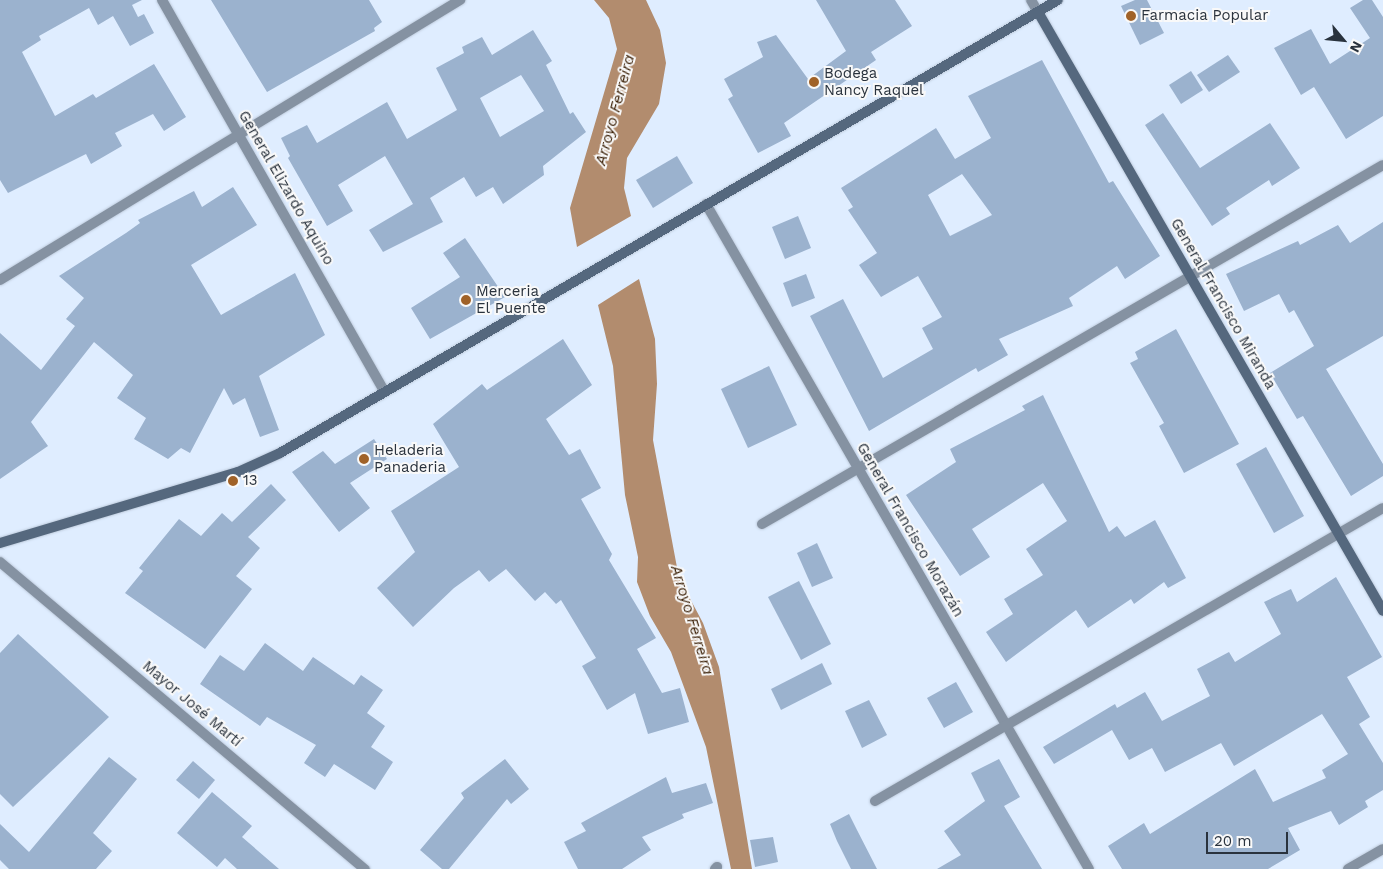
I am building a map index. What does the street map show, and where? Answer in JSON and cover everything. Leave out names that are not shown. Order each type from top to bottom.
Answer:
[{"type":"street","name":"General Elizardo Aquino","points":[[162,0],[384,391]]},
{"type":"street","points":[[0,280],[460,0]]},
{"type":"street","points":[[1030,0],[1038,12]]},
{"type":"street","points":[[0,543],[238,472],[280,453],[1058,0]]},
{"type":"street","name":"General Francisco Miranda","points":[[1038,12],[1383,611]]},
{"type":"street","points":[[762,524],[1383,165]]},
{"type":"street","name":"General Francisco Morazán","points":[[706,204],[1089,869]]},
{"type":"street","points":[[875,802],[1383,508]]},
{"type":"street","name":"Mayor José Martí","points":[[0,562],[365,869]]},
{"type":"street","points":[[1348,869],[1383,849]]},
{"type":"water","name":"Arroyo Ferreira","points":[[594,0],[646,0],[660,30],[666,63],[659,104],[627,158],[624,188],[631,216],[577,247],[570,208],[617,49],[609,18]]},
{"type":"water","name":"Arroyo Ferreira","points":[[639,279],[655,339],[657,384],[653,440],[679,578],[703,623],[719,667],[752,869],[731,869],[706,747],[671,652],[650,616],[637,582],[638,557],[625,495],[613,366],[598,305]]},
{"type":"building","points":[[0,0],[142,0],[132,5],[138,17],[144,14],[154,33],[130,46],[113,16],[98,25],[89,8],[39,36],[41,40],[22,52],[55,116],[93,94],[96,98],[154,64],[186,117],[164,131],[153,114],[115,133],[122,146],[91,164],[86,154],[8,193],[0,180]]},
{"type":"building","points":[[211,0],[369,0],[382,22],[374,28],[375,31],[267,92]]},
{"type":"building","points":[[816,0],[895,0],[912,26],[871,52],[876,60],[784,123],[791,136],[758,153],[728,99],[733,96],[724,79],[763,57],[757,42],[776,35],[808,79],[846,51]]},
{"type":"building","points":[[1135,0],[1147,0],[1164,33],[1140,45],[1121,6]]},
{"type":"building","points":[[1363,0],[1372,0],[1383,17],[1383,116],[1346,139],[1314,87],[1301,95],[1274,48],[1311,29],[1330,64],[1370,38],[1350,8]]},
{"type":"building","points":[[533,30],[552,61],[546,65],[570,114],[573,112],[586,132],[543,166],[544,175],[503,204],[493,187],[476,197],[464,177],[430,198],[443,222],[383,252],[369,230],[413,204],[385,156],[338,185],[353,211],[327,226],[288,158],[290,156],[281,138],[307,125],[317,143],[387,102],[407,139],[457,110],[436,68],[464,53],[462,47],[482,37],[492,55]],"holes":[[[521,75],[544,111],[500,137],[480,98]]]},
{"type":"building","points":[[1228,55],[1240,72],[1209,92],[1197,75]]},
{"type":"building","points":[[1042,60],[1109,183],[1113,181],[1160,256],[1125,279],[1117,266],[1069,298],[1073,306],[999,339],[1008,355],[978,372],[976,368],[869,431],[810,316],[843,299],[883,378],[933,349],[922,328],[942,317],[918,276],[881,297],[859,265],[877,253],[848,210],[853,207],[841,188],[936,128],[955,159],[991,138],[968,96]],"holes":[[[962,174],[992,215],[950,236],[928,195]]]},
{"type":"building","points":[[1191,71],[1203,90],[1181,104],[1169,85]]},
{"type":"building","points":[[1163,113],[1200,168],[1270,123],[1300,168],[1272,186],[1269,180],[1226,208],[1230,214],[1212,226],[1145,125]]},
{"type":"building","points":[[677,156],[693,183],[653,208],[636,180]]},
{"type":"building","points":[[233,187],[257,225],[191,265],[221,315],[295,273],[325,335],[259,376],[279,430],[260,437],[245,398],[233,405],[224,388],[190,453],[181,448],[168,459],[134,439],[146,418],[117,398],[133,375],[94,342],[31,422],[48,446],[0,479],[0,333],[41,370],[75,326],[66,319],[84,298],[59,276],[126,233],[140,223],[138,220],[194,191],[202,207]]},
{"type":"building","points":[[798,216],[811,248],[785,259],[772,227]]},
{"type":"building","points":[[1383,222],[1383,336],[1326,369],[1383,464],[1383,476],[1351,496],[1303,416],[1297,419],[1270,373],[1314,346],[1294,310],[1289,313],[1279,294],[1244,311],[1226,274],[1298,241],[1300,245],[1338,225],[1350,243]]},
{"type":"building","points":[[465,238],[505,297],[430,339],[411,308],[460,277],[443,253]]},
{"type":"building","points":[[806,274],[815,298],[792,307],[783,283]]},
{"type":"building","points":[[1176,329],[1239,444],[1184,473],[1159,426],[1164,423],[1130,363],[1138,359],[1135,352]]},
{"type":"building","points":[[563,339],[592,385],[546,419],[569,455],[580,449],[601,488],[581,499],[612,554],[609,560],[656,638],[637,649],[662,693],[680,688],[689,722],[648,734],[635,693],[607,710],[582,666],[596,658],[561,600],[556,604],[545,592],[535,601],[506,569],[489,582],[479,570],[454,588],[413,627],[377,588],[415,552],[391,511],[459,467],[433,424],[482,384],[487,390]]},
{"type":"building","points":[[769,366],[797,425],[748,448],[721,389]]},
{"type":"building","points":[[1043,395],[1109,532],[1117,526],[1125,537],[1155,520],[1186,578],[1168,588],[1164,582],[1134,604],[1131,599],[1088,628],[1076,610],[1006,662],[986,632],[1013,614],[1004,599],[1043,575],[1026,549],[1067,521],[1043,483],[972,529],[990,557],[960,576],[906,495],[956,462],[950,449],[1025,410],[1022,406]]},
{"type":"building","points":[[374,439],[387,459],[350,483],[370,508],[339,532],[292,472],[323,451],[335,464]]},
{"type":"building","points":[[1266,447],[1304,516],[1274,533],[1236,464]]},
{"type":"building","points":[[271,484],[286,500],[248,537],[260,548],[236,576],[252,589],[205,649],[125,593],[143,571],[139,568],[179,519],[201,536],[222,513],[232,522]]},
{"type":"building","points":[[817,543],[833,578],[812,587],[797,553]]},
{"type":"building","points":[[1336,577],[1382,657],[1347,677],[1370,717],[1359,724],[1383,763],[1383,790],[1365,801],[1368,807],[1339,825],[1331,811],[1288,828],[1300,850],[1268,869],[1122,869],[1108,846],[1144,823],[1150,834],[1255,769],[1273,802],[1326,778],[1322,770],[1348,754],[1322,714],[1234,766],[1221,743],[1165,772],[1152,748],[1129,760],[1112,730],[1054,764],[1043,747],[1115,704],[1117,708],[1145,692],[1162,721],[1210,696],[1197,669],[1229,652],[1235,662],[1281,634],[1264,602],[1291,589],[1297,602]]},
{"type":"building","points":[[799,581],[831,644],[801,660],[768,597]]},
{"type":"building","points":[[18,634],[109,717],[13,807],[0,794],[0,653]]},
{"type":"building","points":[[265,643],[303,671],[313,657],[354,685],[361,675],[383,690],[367,713],[385,726],[371,747],[393,762],[375,790],[334,764],[325,777],[304,763],[316,745],[267,717],[260,726],[200,684],[220,655],[244,671]]},
{"type":"building","points":[[822,663],[832,684],[781,710],[771,689]]},
{"type":"building","points":[[956,682],[973,712],[944,728],[927,698]]},
{"type":"building","points":[[869,700],[887,735],[862,748],[845,711]]},
{"type":"building","points":[[109,757],[137,779],[93,833],[112,851],[96,869],[9,869],[0,860],[0,824],[29,852]]},
{"type":"building","points":[[505,759],[529,789],[511,804],[507,799],[449,869],[442,869],[420,850],[464,798],[461,793]]},
{"type":"building","points":[[999,759],[1020,797],[1004,806],[1042,869],[937,869],[961,855],[944,831],[985,801],[971,773]]},
{"type":"building","points":[[193,761],[215,780],[199,799],[176,780]]},
{"type":"building","points":[[666,777],[672,793],[706,783],[713,803],[682,814],[684,818],[642,837],[651,850],[622,869],[578,869],[564,842],[586,831],[581,823]]},
{"type":"building","points":[[212,792],[252,826],[242,837],[279,869],[237,869],[225,858],[217,867],[177,833]]},
{"type":"building","points":[[849,814],[877,869],[851,869],[830,824]]},
{"type":"building","points":[[773,837],[778,862],[755,867],[750,840]]},
{"type":"place","name":"Farmacia Popular","points":[[1131,16]]},
{"type":"place","name":"Bodega Nancy Raquel","points":[[814,82]]},
{"type":"place","name":"Merceria El Puente","points":[[466,300]]},
{"type":"place","name":"Heladeria Panaderia","points":[[364,459]]},
{"type":"place","name":"13","points":[[233,481]]}]
